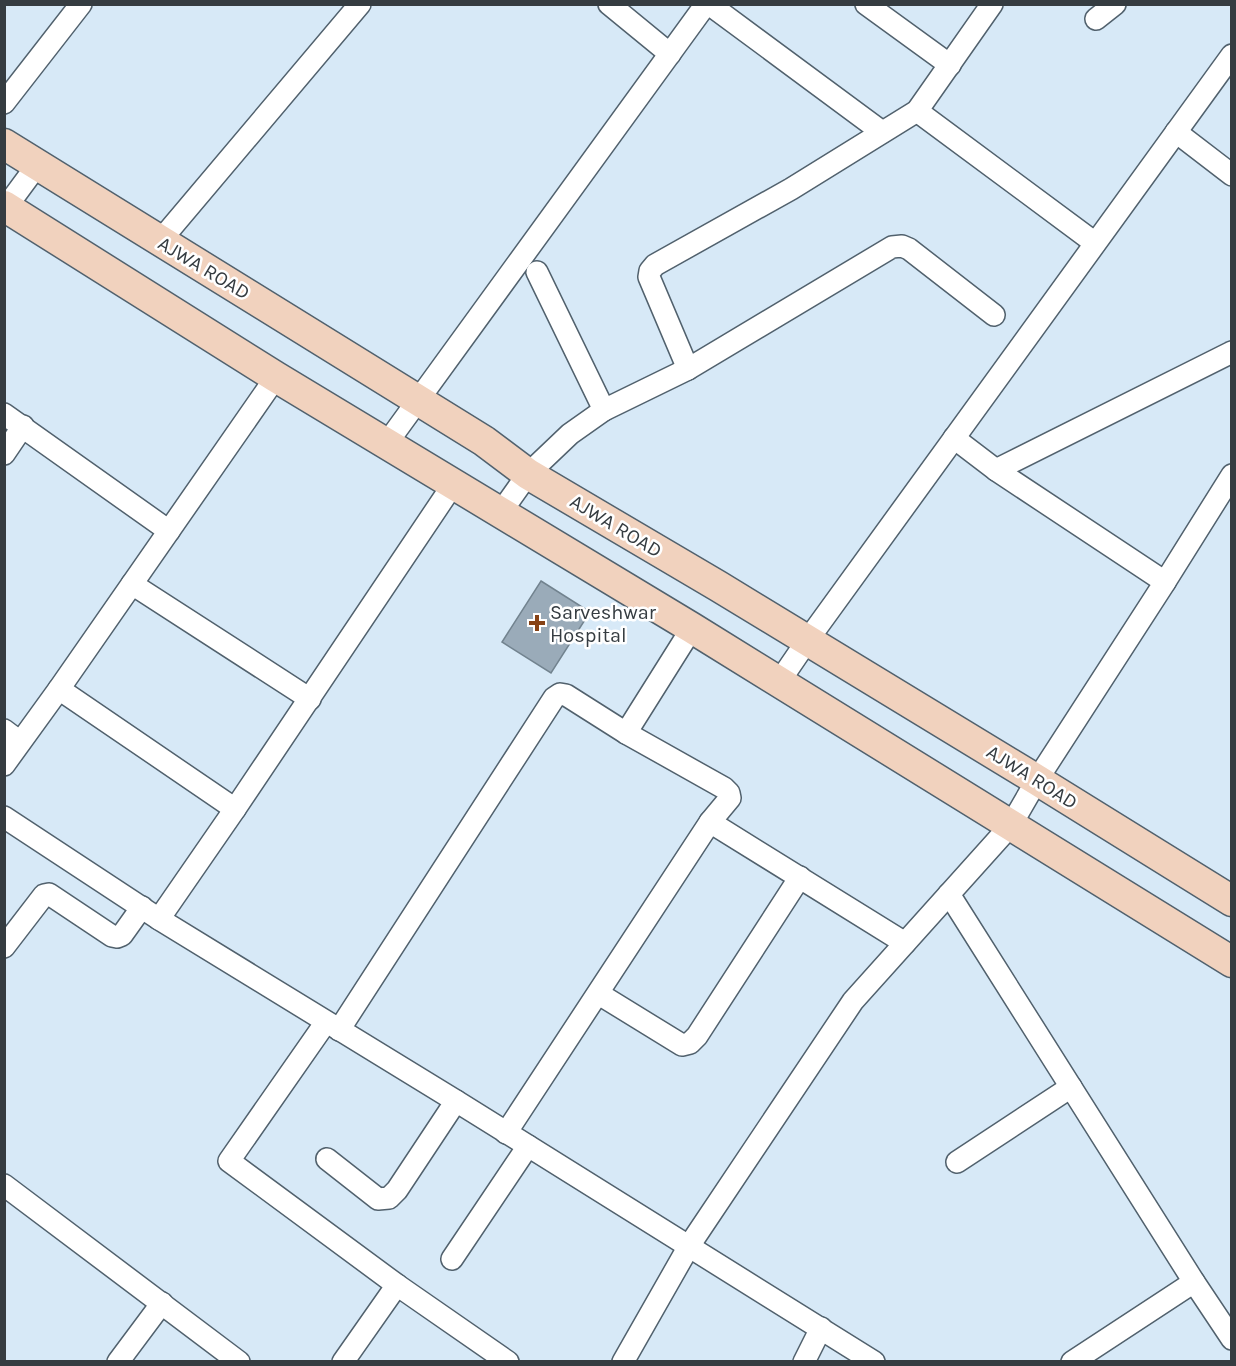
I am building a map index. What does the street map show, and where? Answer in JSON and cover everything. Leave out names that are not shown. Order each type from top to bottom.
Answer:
[{"type":"main road","name":"AJWA ROAD","points":[[4,144],[484,441],[528,474],[718,586],[1232,901]]},
{"type":"main road","points":[[5,208],[276,377],[692,628],[1232,962]]},
{"type":"street","points":[[4,103],[81,4]]},
{"type":"street","points":[[160,241],[360,4]]},
{"type":"street","points":[[609,4],[670,54]]},
{"type":"street","points":[[387,443],[707,4],[882,132]]},
{"type":"street","points":[[866,4],[950,65]]},
{"type":"street","points":[[688,369],[649,277],[650,271],[655,265],[791,189],[917,111],[992,4]]},
{"type":"street","points":[[1096,19],[1115,4]]},
{"type":"street","points":[[779,682],[1232,55]]},
{"type":"street","points":[[917,111],[1095,243]]},
{"type":"street","points":[[1176,132],[1232,175]]},
{"type":"street","points":[[5,208],[38,164]]},
{"type":"street","points":[[501,512],[528,474],[570,434],[604,410],[688,369],[892,247],[902,246],[909,249],[994,315]]},
{"type":"street","points":[[537,272],[604,410]]},
{"type":"street","points":[[996,470],[1232,352]]},
{"type":"street","points":[[4,765],[12,736],[59,689],[276,377]]},
{"type":"street","points":[[4,414],[169,531]]},
{"type":"street","points":[[4,454],[23,426]]},
{"type":"street","points":[[954,438],[996,470],[1165,582]]},
{"type":"street","points":[[623,1362],[689,1246],[853,1001],[1011,825],[1037,780],[1232,476]]},
{"type":"street","points":[[159,919],[454,483]]},
{"type":"street","points":[[132,584],[310,699]]},
{"type":"street","points":[[626,733],[692,628]]},
{"type":"street","points":[[59,689],[235,809]]},
{"type":"street","points":[[506,1133],[710,822],[730,798],[724,788],[626,733],[566,695],[560,694],[554,698],[333,1026],[229,1161],[397,1285],[508,1362]]},
{"type":"street","points":[[4,817],[159,919],[874,1362]]},
{"type":"street","points":[[710,822],[905,943]]},
{"type":"street","points":[[599,994],[682,1045],[690,1043],[800,878]]},
{"type":"street","points":[[4,947],[44,895],[49,894],[112,936],[117,937],[122,935],[142,907]]},
{"type":"street","points":[[949,894],[1232,1339]]},
{"type":"street","points":[[957,1162],[1071,1087]]},
{"type":"street","points":[[327,1159],[378,1199],[389,1198],[397,1190],[456,1101]]},
{"type":"street","points":[[452,1259],[528,1146]]},
{"type":"street","points":[[4,1185],[239,1362]]},
{"type":"street","points":[[1072,1362],[1194,1282]]},
{"type":"street","points":[[343,1362],[397,1285]]},
{"type":"street","points":[[118,1362],[162,1303]]},
{"type":"street","points":[[804,1362],[821,1328]]},
{"type":"building","points":[[541,581],[590,612],[551,673],[502,642]]},
{"type":"place","name":"Sarveshwar Hospital","points":[[537,623]]}]
